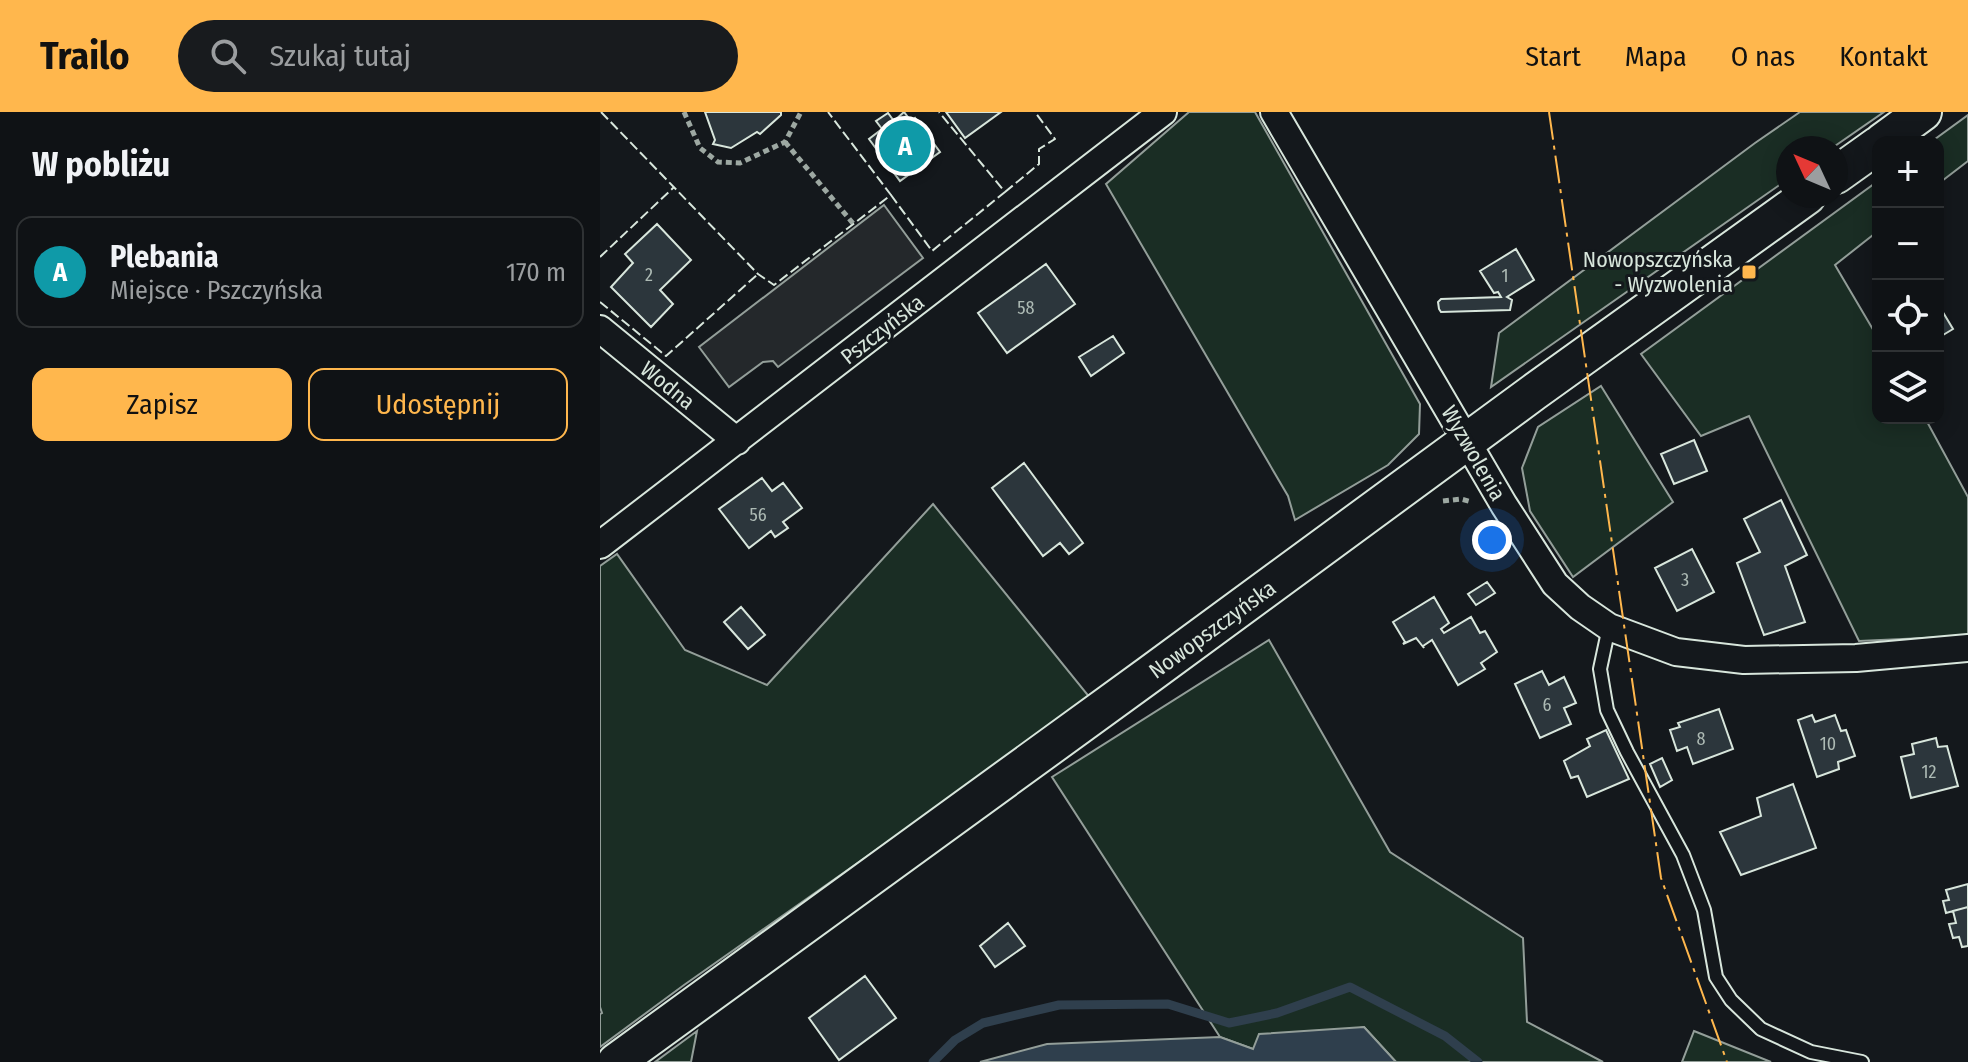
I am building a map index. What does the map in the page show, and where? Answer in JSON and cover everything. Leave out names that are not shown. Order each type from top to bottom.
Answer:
[{"type":"main road","points":[[1890,136],[1923,112]]},
{"type":"main road","points":[[1848,166],[1872,149]]},
{"type":"main road","name":"Nowopszczyńska","points":[[616,1062],[1790,208]]},
{"type":"street","name":"Pszczyńska","points":[[600,545],[1163,112]]},
{"type":"street","name":"Wyzwolenia","points":[[1274,112],[1500,498],[1555,584],[1580,607],[1609,627],[1676,652],[1744,660],[1856,658],[1968,648]]},
{"type":"street","name":"Wodna","points":[[600,329],[737,441]]},
{"type":"lane","points":[[1609,627],[1600,669],[1607,710],[1683,855],[1704,910],[1716,977],[1731,1000],[1761,1029],[1811,1052],[1862,1062]]},
{"type":"path","points":[[684,112],[700,148],[718,162],[740,163],[785,142],[801,112]]},
{"type":"path","points":[[785,142],[856,227]]},
{"type":"green space","points":[[1189,112],[1255,112],[1420,404],[1419,434],[1388,465],[1295,520],[1288,496],[1106,184]]},
{"type":"green space","points":[[1800,112],[1884,112],[1848,137],[1776,136],[1776,187],[1491,387],[1499,333]]},
{"type":"green space","points":[[1968,115],[1968,161],[1944,179],[1944,136],[1939,136]]},
{"type":"green space","points":[[1872,185],[1872,236],[1835,265],[1872,328],[1872,424],[1928,424],[1968,497],[1968,636],[1859,641],[1749,416],[1701,436],[1641,354],[1841,208],[1848,208],[1848,203]]},
{"type":"green space","points":[[1601,386],[1673,502],[1573,577],[1530,511],[1522,468],[1538,427]]},
{"type":"green space","points":[[933,504],[1091,699],[600,1047],[600,566],[617,554],[685,650],[767,685]]},
{"type":"green space","points":[[1269,640],[1390,852],[1523,938],[1527,1022],[1603,1062],[1396,1062],[1364,1027],[1253,1049],[1220,1037],[1052,777]]},
{"type":"green space","points":[[697,1031],[691,1062],[655,1062]]},
{"type":"green space","points":[[1694,1031],[1771,1062],[1682,1062]]},
{"type":"shaded area","points":[[884,205],[923,258],[778,367],[773,361],[763,362],[729,387],[699,347]]},
{"type":"water","points":[[1364,1027],[1396,1062],[980,1062],[1047,1044],[1220,1037],[1253,1049],[1259,1034]]},
{"type":"building","points":[[705,112],[781,112],[781,115],[760,134],[757,132],[731,148],[713,144],[715,140]]},
{"type":"building","points":[[904,112],[911,121],[915,118],[940,152],[900,181],[869,139],[882,129],[876,121],[888,113],[894,121]]},
{"type":"building","points":[[946,112],[1001,112],[965,138]]},
{"type":"building","points":[[657,224],[691,260],[660,290],[673,304],[651,327],[611,287],[633,263],[625,254]]},
{"type":"building","points":[[1516,249],[1534,280],[1507,297],[1512,300],[1510,310],[1441,312],[1438,302],[1441,299],[1501,297],[1498,292],[1494,293],[1480,271]]},
{"type":"building","points":[[1046,264],[1075,304],[1007,353],[978,313]]},
{"type":"building","points":[[1944,314],[1953,329],[1944,334]]},
{"type":"building","points":[[1113,336],[1124,353],[1091,376],[1079,357]]},
{"type":"building","points":[[1694,440],[1707,471],[1674,484],[1661,454]]},
{"type":"building","points":[[1024,463],[1083,543],[1069,554],[1060,543],[1043,556],[992,488]]},
{"type":"building","points":[[762,478],[772,491],[783,483],[802,508],[783,522],[788,528],[775,537],[771,531],[749,548],[719,509]]},
{"type":"building","points":[[1781,500],[1807,555],[1785,566],[1805,622],[1764,635],[1737,563],[1760,552],[1744,519]]},
{"type":"building","points":[[1692,549],[1714,592],[1677,611],[1655,568]]},
{"type":"building","points":[[1487,582],[1495,593],[1476,605],[1468,594]]},
{"type":"building","points":[[1434,597],[1449,623],[1441,629],[1444,633],[1471,617],[1480,633],[1485,631],[1497,652],[1481,663],[1485,669],[1458,685],[1432,640],[1424,648],[1416,638],[1403,644],[1405,642],[1393,622]]},
{"type":"building","points":[[741,607],[765,635],[748,649],[724,622]]},
{"type":"building","points":[[1542,671],[1549,685],[1564,677],[1576,703],[1564,708],[1571,724],[1540,738],[1515,684]]},
{"type":"building","points":[[1719,709],[1733,749],[1693,764],[1687,747],[1677,751],[1670,730],[1680,727],[1678,723]]},
{"type":"building","points":[[1812,715],[1815,722],[1835,715],[1841,731],[1846,730],[1855,756],[1838,762],[1839,769],[1817,777],[1798,720]]},
{"type":"building","points":[[1606,730],[1629,779],[1587,797],[1578,776],[1571,778],[1564,761],[1590,746],[1587,739]]},
{"type":"building","points":[[1936,738],[1938,747],[1947,746],[1958,786],[1911,798],[1901,757],[1914,754],[1912,744]]},
{"type":"building","points":[[1662,758],[1672,780],[1660,787],[1650,764]]},
{"type":"building","points":[[1793,784],[1816,848],[1741,875],[1720,832],[1761,816],[1757,798]]},
{"type":"building","points":[[1968,884],[1968,907],[1946,913],[1943,901],[1949,900],[1946,890]]},
{"type":"building","points":[[1968,907],[1968,946],[1962,947],[1959,937],[1953,938],[1949,924],[1956,923],[1953,911]]},
{"type":"building","points":[[1008,923],[1025,946],[995,967],[980,946]]},
{"type":"building","points":[[865,976],[896,1018],[839,1060],[809,1018]]},
{"type":"waterway","points":[[933,1062],[955,1040],[983,1023],[1059,1005],[1168,1004],[1229,1023],[1277,1013],[1350,987],[1445,1036],[1478,1062]]},
{"type":"fence","points":[[601,112],[758,274],[774,285],[891,195],[828,112]]},
{"type":"fence","points":[[891,195],[932,251],[1005,192],[939,112]]},
{"type":"fence","points":[[1005,192],[1039,164],[1039,149],[1055,139],[1035,112]]},
{"type":"fence","points":[[600,257],[674,187]]},
{"type":"fence","points":[[600,302],[666,356],[758,274]]},
{"type":"power","points":[[1549,112],[1661,878],[1727,1062]]},
{"type":"place","name":"Plebania","points":[[905,146]]},
{"type":"place","name":"Nowopszczyńska - Wyzwolenia","points":[[1749,272]]}]
